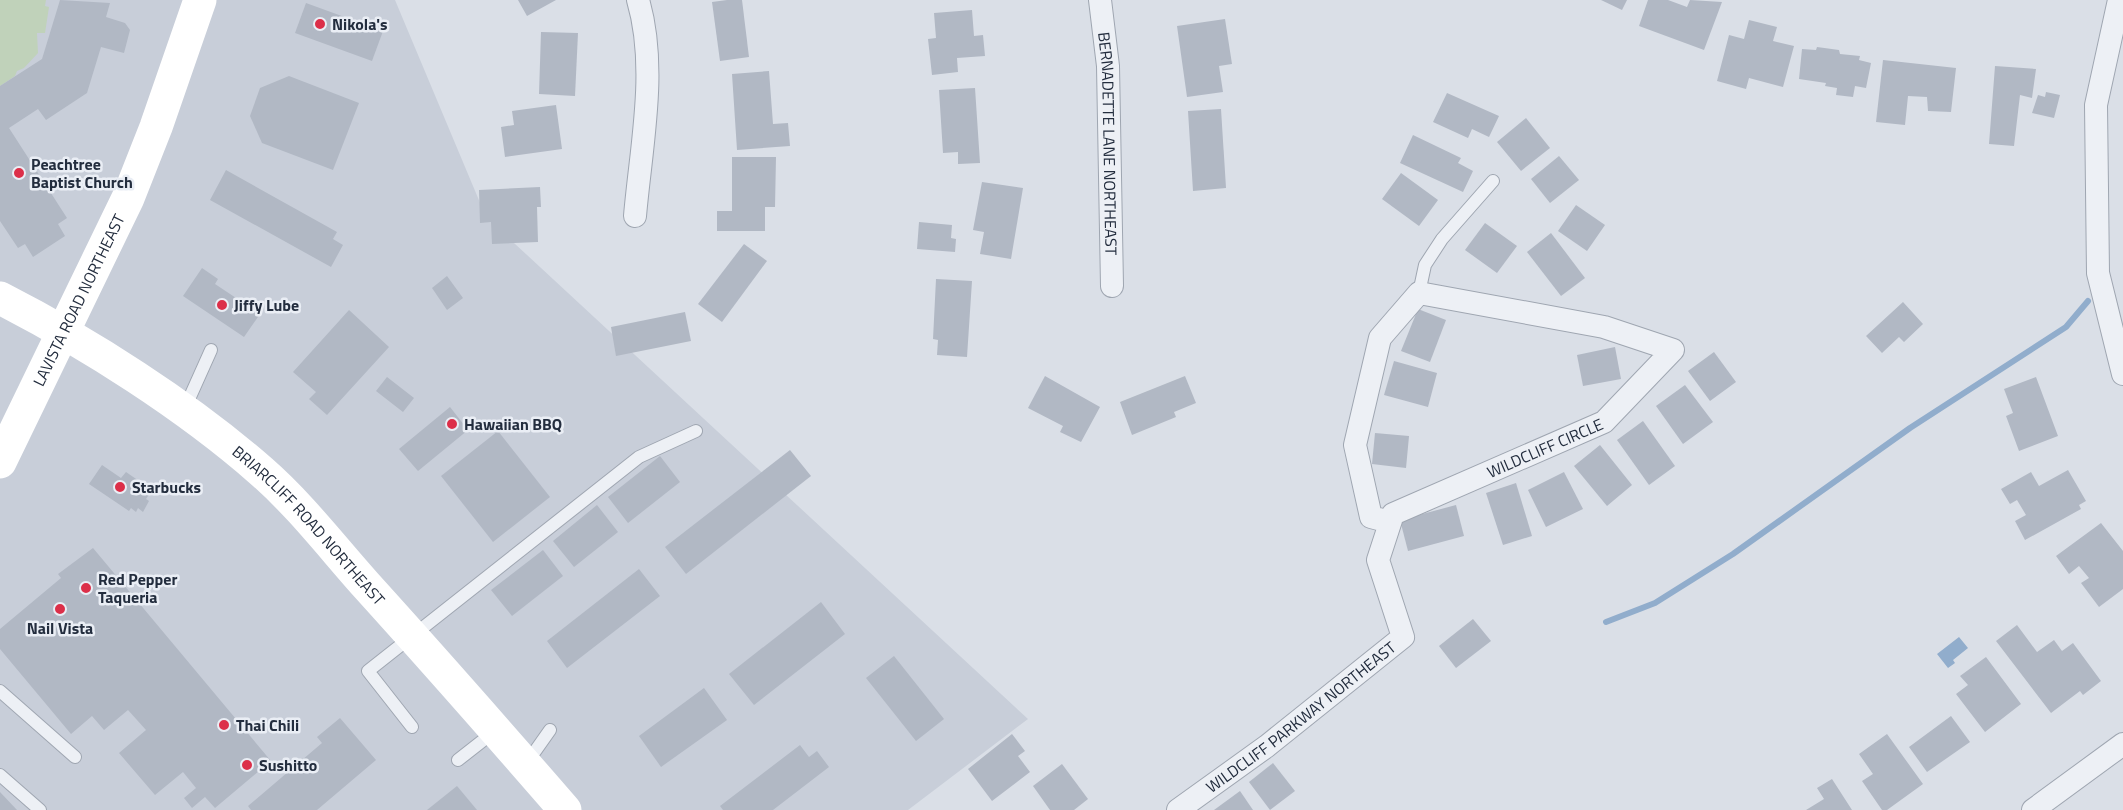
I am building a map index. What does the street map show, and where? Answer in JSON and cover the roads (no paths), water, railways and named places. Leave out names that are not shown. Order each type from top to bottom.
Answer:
[{"type":"main road","name":"LAVISTA ROAD NORTHEAST","points":[[0,462],[128,198],[156,127],[200,0]]},
{"type":"main road","name":"BRIARCLIFF ROAD NORTHEAST","points":[[0,298],[64,332],[183,412],[262,472],[413,636],[565,810]]},
{"type":"street","points":[[635,216],[648,67],[646,27],[638,0]]},
{"type":"street","name":"BERNADETTE LANE NORTHEAST","points":[[1100,0],[1108,66],[1112,286]]},
{"type":"street","points":[[2119,0],[2096,105],[2097,237],[2098,273],[2123,374]]},
{"type":"street","points":[[1390,522],[1371,517],[1355,445],[1380,338],[1419,293]]},
{"type":"street","name":"WILDCLIFF CIRCLE","points":[[1390,522],[1393,514],[1604,422],[1673,350],[1604,327],[1482,307],[1419,293]]},
{"type":"street","name":"WILDCLIFF PARKWAY NORTHEAST","points":[[1178,810],[1267,746],[1403,637],[1378,560],[1390,522]]},
{"type":"street","points":[[2033,810],[2123,744]]},
{"type":"lane","points":[[1419,293],[1425,265],[1436,248],[1493,181]]},
{"type":"lane","points":[[183,412],[211,350]]},
{"type":"lane","points":[[412,727],[368,671],[639,457],[696,431]]},
{"type":"lane","points":[[0,691],[75,757]]},
{"type":"lane","points":[[458,760],[496,730]]},
{"type":"lane","points":[[526,765],[550,730]]},
{"type":"lane","points":[[0,775],[40,810]]},
{"type":"water","points":[[1959,637],[1968,648],[1953,660],[1955,663],[1948,668],[1937,654]]},
{"type":"waterway","points":[[1606,622],[1655,603],[1733,554],[1910,428],[2066,327],[2088,301]]},
{"type":"place","name":"Nikola's","points":[[320,24]]},
{"type":"place","name":"Peachtree Baptist Church","points":[[19,173]]},
{"type":"place","name":"Jiffy Lube","points":[[222,305]]},
{"type":"place","name":"Hawaiian BBQ","points":[[452,424]]},
{"type":"place","name":"Starbucks","points":[[120,487]]},
{"type":"place","name":"Red Pepper Taqueria","points":[[86,588]]},
{"type":"place","name":"Nail Vista","points":[[60,609]]},
{"type":"place","name":"Thai Chili","points":[[224,725]]},
{"type":"place","name":"Sushitto","points":[[247,765]]}]
